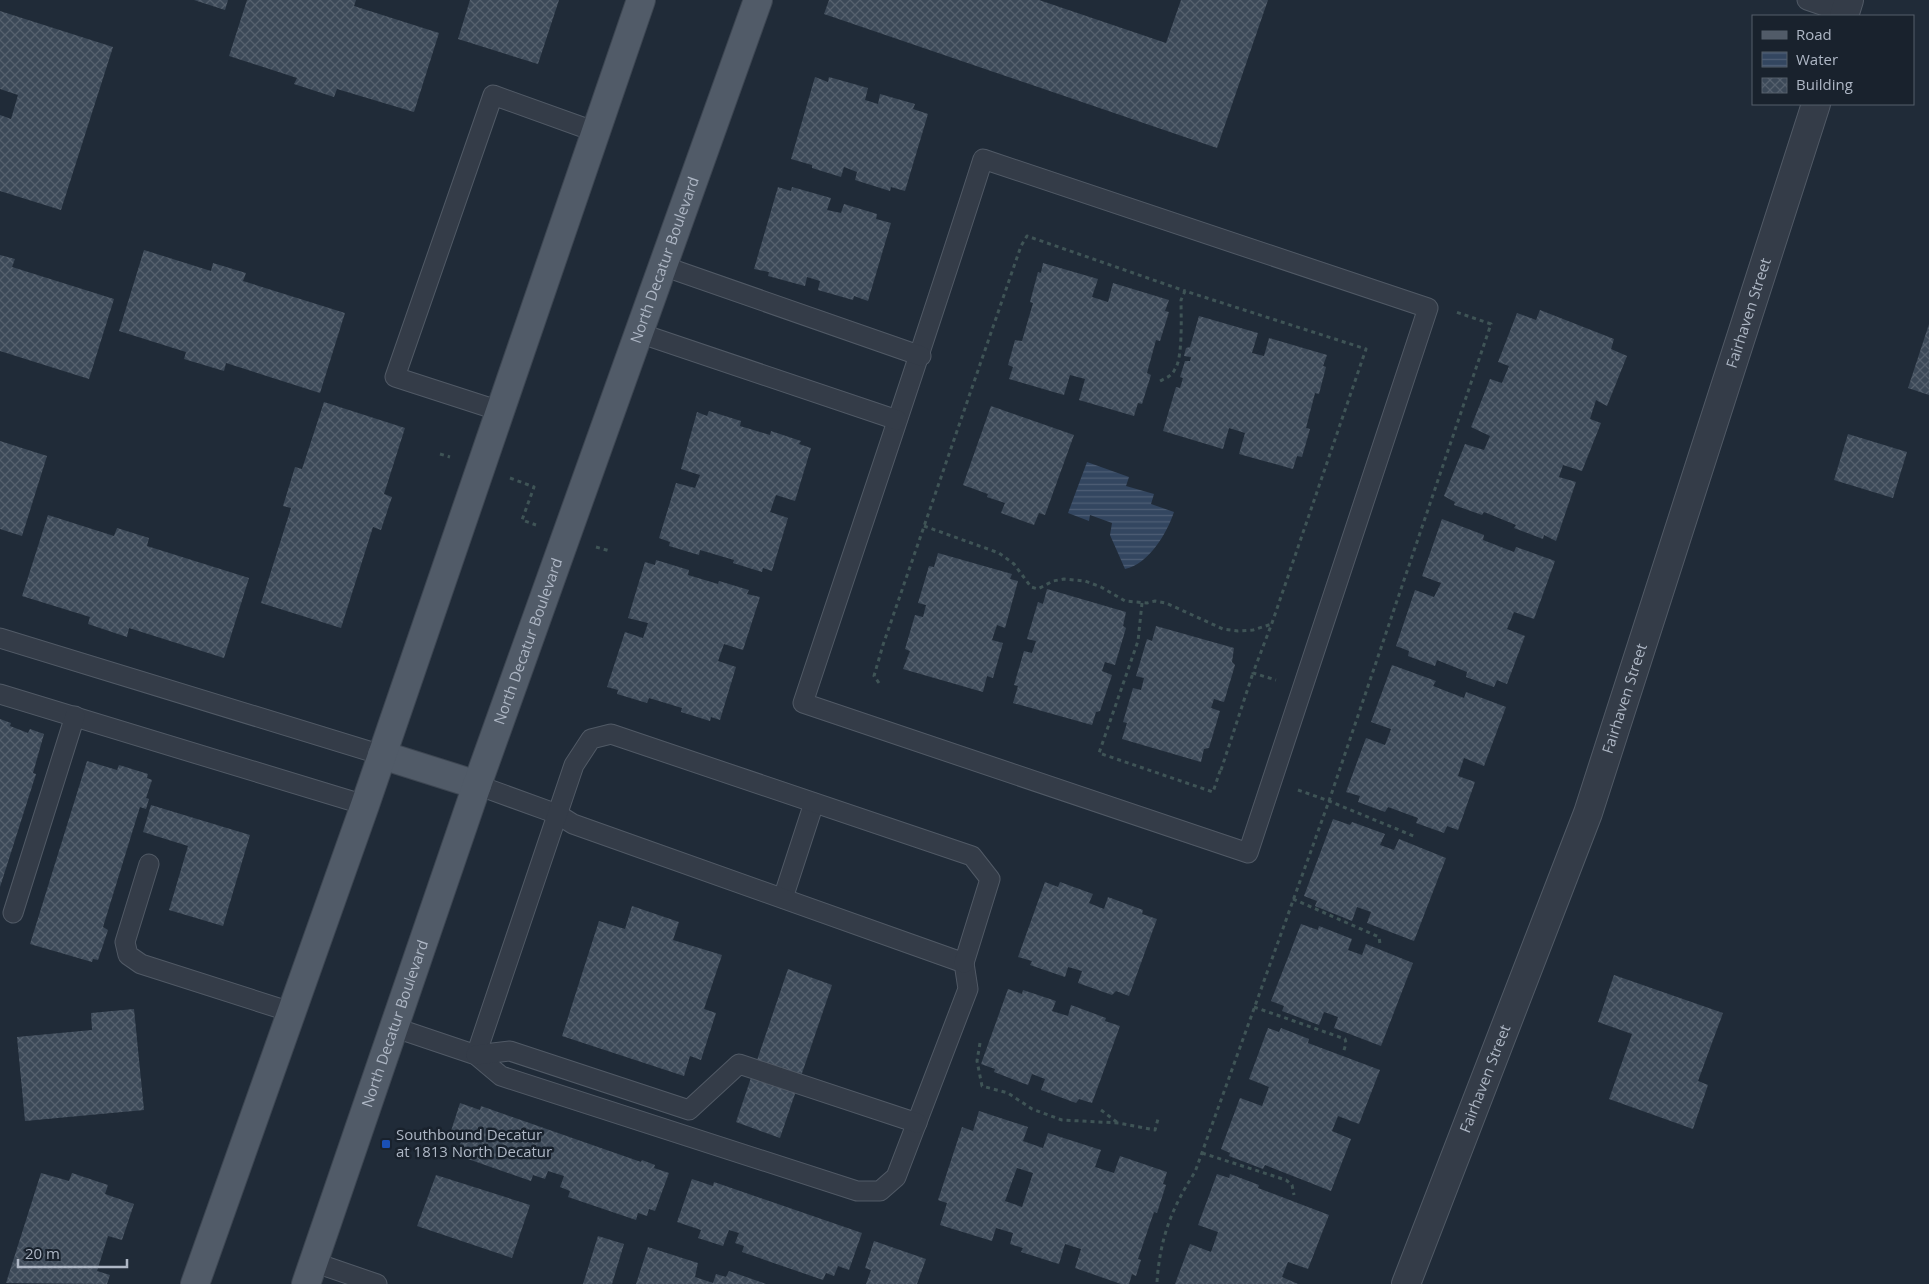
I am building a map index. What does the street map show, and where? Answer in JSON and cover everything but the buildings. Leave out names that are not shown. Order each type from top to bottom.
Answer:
[{"type":"main road","points":[[195,1284],[365,805],[641,0]]},
{"type":"main road","name":"North Decatur Boulevard","points":[[310,1273],[477,785],[758,0]]},
{"type":"main road","points":[[382,755],[477,785]]},
{"type":"street","name":"Fairhaven Street","points":[[1406,1284],[1588,813],[1816,105]]},
{"type":"lane","points":[[1807,0],[1846,10]]},
{"type":"lane","points":[[500,411],[395,377],[493,95],[596,132]]},
{"type":"lane","points":[[983,160],[1428,308],[1248,853],[803,703],[897,420],[921,356],[983,160]]},
{"type":"lane","points":[[663,266],[921,356]]},
{"type":"lane","points":[[639,333],[897,420]]},
{"type":"lane","points":[[0,638],[382,755]]},
{"type":"lane","points":[[0,694],[365,805]]},
{"type":"lane","points":[[13,913],[74,716]]},
{"type":"lane","points":[[393,1027],[476,1055],[501,1076],[857,1191],[880,1190],[896,1177],[968,988],[964,963],[990,879],[972,856],[611,734],[591,739],[574,765],[476,1055]]},
{"type":"lane","points":[[477,785],[557,814],[573,824],[964,963]]},
{"type":"lane","points":[[783,898],[814,803]]},
{"type":"lane","points":[[149,864],[125,942],[128,955],[141,964],[291,1012]]},
{"type":"lane","points":[[476,1055],[510,1051],[689,1110],[740,1064],[917,1123]]},
{"type":"lane","points":[[310,1273],[377,1284]]},
{"type":"path","points":[[879,683],[874,676],[924,526],[1021,246],[1028,236],[1185,291],[1366,349],[1213,792],[1099,753],[1138,641],[1142,603]]},
{"type":"path","points":[[1160,381],[1171,376],[1177,368],[1181,300],[1185,291]]},
{"type":"path","points":[[1157,1282],[1161,1244],[1181,1197],[1195,1172],[1329,801],[1491,324],[1453,311],[1428,308]]},
{"type":"path","points":[[510,478],[534,487],[522,520],[543,528]]},
{"type":"path","points":[[924,526],[999,553],[1014,564],[1031,587],[1038,588],[1053,581],[1064,579],[1085,582],[1125,601],[1142,603],[1155,600],[1166,603],[1209,623],[1231,630],[1253,630],[1272,623]]},
{"type":"path","points":[[1253,673],[1303,688]]},
{"type":"path","points":[[1329,801],[1416,837]]},
{"type":"path","points":[[1293,899],[1379,937],[1380,944]]},
{"type":"path","points":[[1254,1007],[1345,1039],[1346,1043],[1343,1054]]},
{"type":"path","points":[[980,1042],[977,1060],[982,1086],[1008,1093],[1032,1109],[1062,1120],[1119,1123],[1154,1130],[1158,1119]]},
{"type":"path","points":[[1101,1110],[1119,1123]]},
{"type":"path","points":[[1202,1153],[1286,1180],[1292,1185],[1294,1195]]},
{"type":"water","points":[[1087,462],[1129,477],[1126,486],[1154,494],[1151,504],[1174,512],[1162,538],[1142,561],[1134,566],[1125,569],[1110,535],[1112,523],[1090,515],[1089,521],[1068,513]]},
{"type":"place","name":"Southbound Decatur at 1813 North Decatur","points":[[386,1144]]}]
